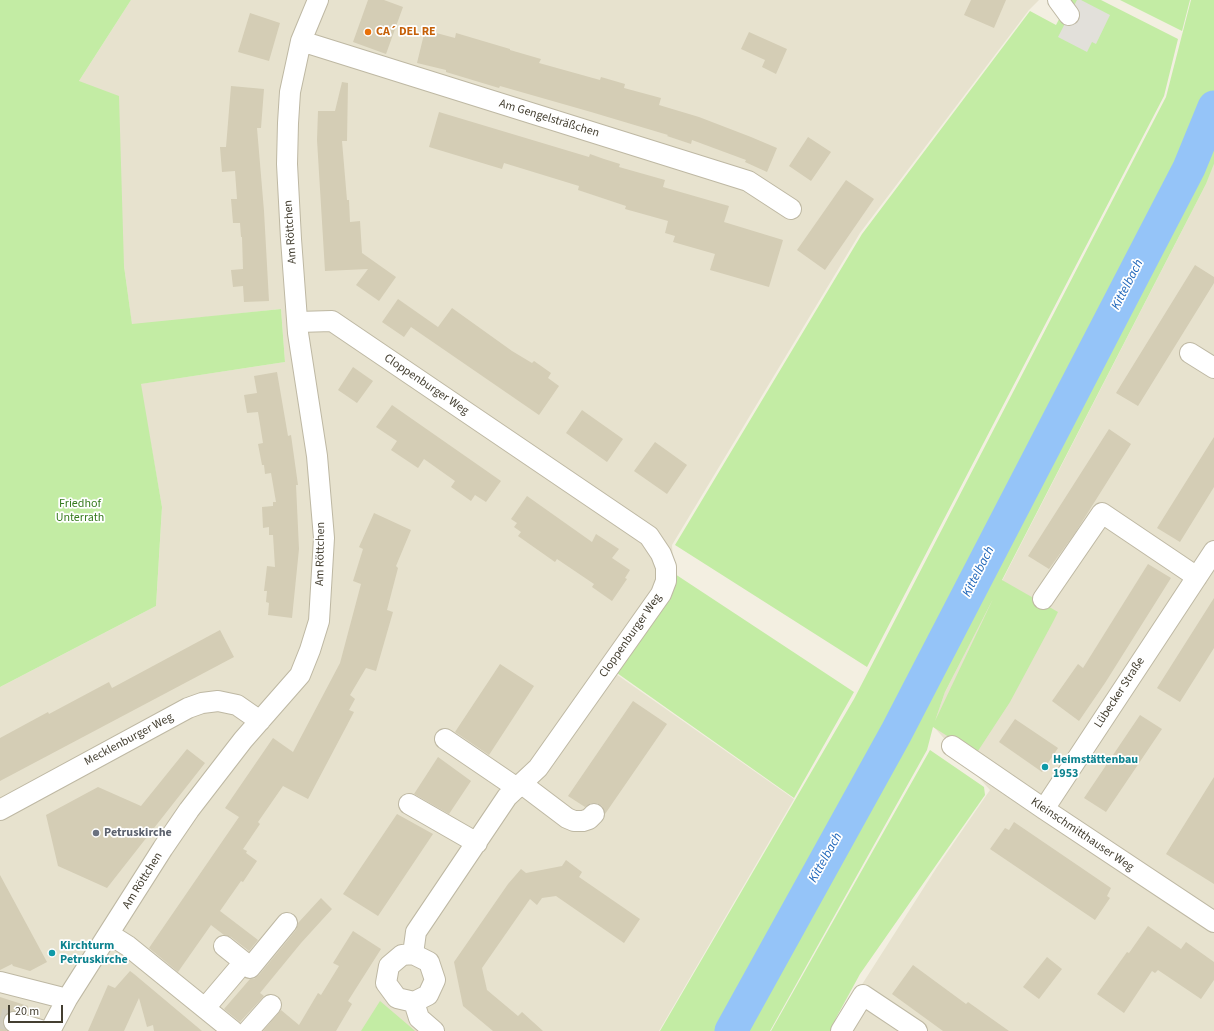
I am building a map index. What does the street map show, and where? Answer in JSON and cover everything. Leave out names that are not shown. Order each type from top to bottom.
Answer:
[{"type":"street","name":"Am Röttchen","points":[[50,1031],[67,1000],[163,848],[189,810],[243,740],[300,675],[319,621],[324,538],[317,456],[298,333],[291,239],[287,143],[290,92],[301,41],[318,0]]},
{"type":"street","name":"Am Gengelsträßchen","points":[[301,41],[748,181],[791,209]]},
{"type":"street","name":"Cloppenburger Weg","points":[[298,322],[332,321],[649,536],[661,554],[666,567],[666,581],[661,594],[538,768],[507,797],[416,932],[413,954]]},
{"type":"street","points":[[1190,353],[1214,368]]},
{"type":"street","points":[[1043,600],[1102,513],[1197,577]]},
{"type":"street","name":"Lübecker Straße","points":[[1044,810],[1214,551]]},
{"type":"street","name":"Mecklenburger Weg","points":[[0,810],[188,708],[202,703],[218,701],[237,705],[260,721]]},
{"type":"street","points":[[445,739],[567,818],[574,821],[583,821],[589,819],[594,814]]},
{"type":"street","name":"Kleinschmitthauser Weg","points":[[952,746],[1044,810],[1214,922]]},
{"type":"street","points":[[409,804],[477,843]]},
{"type":"street","points":[[224,946],[250,968],[287,923]]},
{"type":"street","points":[[109,934],[128,946],[233,1031]]},
{"type":"street","points":[[413,954],[429,962],[435,980],[428,995],[414,1002],[397,998],[386,983],[389,966],[402,955],[413,954]]},
{"type":"street","points":[[205,1008],[244,962]]},
{"type":"street","points":[[0,982],[67,1000]]},
{"type":"street","points":[[841,1031],[863,995],[917,1031]]},
{"type":"street","points":[[414,1002],[419,1018],[434,1031]]},
{"type":"street","points":[[248,1031],[271,1005]]},
{"type":"street","points":[[14,1022],[44,1031]]},
{"type":"shaded area","points":[[131,0],[1039,0],[1029,10],[860,233],[672,545],[674,574],[616,674],[794,799],[659,1031],[0,1031],[0,687],[156,606],[162,507],[140,384],[285,362],[281,309],[132,325],[124,266],[79,81]]},
{"type":"shaded area","points":[[1077,0],[1081,0],[1110,15],[1096,44],[1092,42],[1087,52],[1058,37]]},
{"type":"shaded area","points":[[1214,164],[1214,1031],[834,1031],[838,1022],[937,867],[990,790],[933,726],[945,692],[1206,184]]},
{"type":"green space","name":"Friedhof Unterrath","points":[[0,0],[131,0],[79,81],[119,96],[124,266],[132,324],[281,309],[285,362],[141,384],[162,507],[156,606],[0,687]]},
{"type":"green space","points":[[1069,0],[1101,0],[1178,39],[1164,96],[867,667],[675,545],[862,234],[1030,11],[1056,25]]},
{"type":"green space","points":[[1120,0],[1190,0],[1182,31]]},
{"type":"green space","points":[[1191,0],[1214,0],[1214,164],[1206,184],[1002,580],[1058,612],[1010,702],[976,754],[933,727],[927,750],[770,1031],[660,1031],[854,699],[1166,97]],"holes":[[[993,599],[935,721],[945,692]]]},
{"type":"green space","points":[[675,574],[854,692],[794,798],[617,673],[671,598]]},
{"type":"green space","points":[[930,750],[984,787],[985,795],[860,974],[836,1018],[832,1031],[771,1031]]},
{"type":"green space","points":[[380,1001],[407,1024],[415,1031],[361,1031]]},
{"type":"building","points":[[368,0],[384,0],[403,7],[386,54],[353,42]]},
{"type":"building","points":[[971,0],[1006,0],[994,28],[964,15]]},
{"type":"building","points":[[250,13],[280,23],[269,61],[238,52]]},
{"type":"building","points":[[425,30],[455,38],[456,33],[541,59],[539,63],[600,80],[601,77],[625,84],[624,88],[661,98],[659,105],[699,117],[777,148],[767,172],[745,162],[746,160],[692,140],[691,144],[667,136],[668,135],[591,112],[500,86],[499,88],[446,72],[446,70],[417,63]]},
{"type":"building","points":[[749,32],[787,49],[776,74],[762,67],[765,60],[741,49]]},
{"type":"building","points":[[342,82],[348,83],[347,141],[342,141],[350,222],[360,221],[362,253],[396,277],[379,301],[356,285],[368,269],[325,271],[317,140],[318,111],[335,111]]},
{"type":"building","points":[[231,86],[264,89],[261,128],[257,128],[264,211],[269,301],[244,302],[243,286],[233,287],[231,270],[243,269],[242,237],[240,223],[233,223],[231,199],[237,199],[235,171],[222,172],[220,147],[226,147]]},
{"type":"building","points":[[439,112],[589,157],[590,154],[620,164],[619,167],[665,180],[663,187],[729,206],[724,222],[783,240],[769,287],[710,270],[715,254],[673,242],[675,236],[665,233],[668,221],[625,209],[626,206],[578,190],[579,186],[504,163],[502,169],[429,147]]},
{"type":"building","points":[[808,137],[831,152],[811,181],[789,166]]},
{"type":"building","points":[[846,180],[874,199],[825,270],[797,250]]},
{"type":"building","points":[[1195,265],[1214,277],[1214,283],[1138,406],[1116,393]]},
{"type":"building","points":[[398,299],[438,327],[452,308],[512,351],[532,363],[534,361],[551,373],[548,378],[559,386],[539,415],[411,327],[404,337],[382,322]]},
{"type":"building","points":[[353,367],[373,381],[357,403],[338,390]]},
{"type":"building","points":[[277,372],[288,436],[291,435],[298,485],[296,485],[299,549],[292,618],[268,615],[269,603],[266,602],[267,591],[264,591],[267,566],[275,567],[273,535],[269,535],[269,527],[263,528],[262,507],[273,506],[273,502],[276,502],[271,473],[265,474],[264,465],[262,465],[258,444],[263,443],[258,412],[247,413],[244,395],[257,393],[254,376]]},
{"type":"building","points":[[392,405],[501,481],[486,502],[475,495],[471,501],[451,487],[455,481],[424,459],[418,468],[391,450],[397,441],[376,427]]},
{"type":"building","points":[[582,410],[623,439],[607,462],[566,433]]},
{"type":"building","points":[[1109,429],[1131,444],[1075,533],[1049,569],[1028,556]]},
{"type":"building","points":[[1214,437],[1214,487],[1180,542],[1157,528]]},
{"type":"building","points":[[655,442],[687,465],[667,494],[634,471]]},
{"type":"building","points":[[527,496],[592,542],[596,534],[619,549],[612,558],[630,570],[625,578],[627,579],[612,601],[592,587],[594,584],[557,559],[555,562],[518,536],[521,532],[514,527],[517,523],[511,519]]},
{"type":"building","points":[[374,513],[411,530],[396,566],[398,568],[387,610],[393,612],[376,671],[366,668],[350,695],[355,699],[349,710],[354,712],[308,799],[283,786],[258,822],[260,824],[243,849],[257,861],[243,882],[241,881],[220,911],[258,940],[249,951],[231,937],[224,935],[211,925],[178,972],[149,948],[239,817],[225,808],[273,738],[293,752],[340,663],[361,584],[353,581],[363,549],[359,547]]},
{"type":"building","points":[[1148,564],[1171,578],[1105,683],[1079,721],[1052,701],[1078,664],[1083,668]]},
{"type":"building","points":[[1214,598],[1214,648],[1180,702],[1157,688]]},
{"type":"building","points":[[220,630],[234,657],[0,781],[0,738],[109,682],[112,688]]},
{"type":"building","points":[[500,664],[534,686],[489,755],[455,732]]},
{"type":"building","points":[[633,701],[667,724],[605,814],[602,806],[597,803],[591,803],[585,807],[568,796]]},
{"type":"building","points":[[1140,715],[1162,729],[1106,812],[1084,798]]},
{"type":"building","points":[[1015,719],[1058,748],[1042,772],[999,742]]},
{"type":"building","name":"Petruskirche","points":[[187,749],[205,763],[107,888],[58,866],[46,815],[98,787],[141,806]]},
{"type":"building","points":[[438,757],[471,781],[449,814],[414,794]]},
{"type":"building","points":[[1214,777],[1214,884],[1166,854]]},
{"type":"building","points":[[397,814],[433,834],[378,916],[343,894]]},
{"type":"building","points":[[1014,822],[1111,888],[1107,896],[1110,898],[1095,920],[990,849],[1005,828],[1009,830]]},
{"type":"building","points":[[566,860],[582,872],[579,877],[640,919],[624,943],[556,896],[542,898],[537,905],[530,899],[482,968],[487,990],[518,1016],[522,1012],[543,1031],[493,1031],[463,1006],[454,962],[508,884],[521,869],[526,873],[562,866]]},
{"type":"building","points":[[0,875],[47,962],[30,971],[13,966],[12,964],[0,970]]},
{"type":"building","points":[[321,898],[332,909],[301,943],[260,993],[264,996],[240,1022],[224,1009],[250,979],[254,979],[259,975],[296,930],[298,923]]},
{"type":"building","points":[[1148,926],[1181,949],[1186,942],[1214,962],[1214,980],[1201,999],[1158,970],[1155,973],[1152,971],[1124,1013],[1097,994]]},
{"type":"building","points":[[353,931],[381,949],[348,1001],[352,1004],[336,1031],[263,1031],[281,1010],[299,1025],[318,993],[321,995],[339,966],[333,963]]},
{"type":"building","points":[[1047,957],[1062,969],[1039,999],[1023,987]]},
{"type":"building","points":[[913,965],[966,1004],[968,1002],[1009,1031],[943,1031],[892,994]]},
{"type":"building","points":[[130,971],[202,1031],[154,1031],[153,1025],[147,1027],[139,998],[124,1031],[88,1031],[108,985],[115,988]]},
{"type":"building","points":[[0,997],[28,1006],[26,1014],[12,1011],[6,1014],[3,1019],[3,1024],[7,1031],[0,1031]]},
{"type":"waterway","name":"Kittelbach","points":[[731,1031],[896,733],[1189,168],[1214,107]]},
{"type":"tunnel","points":[[0,1018],[14,1022]]},
{"type":"place","name":"CA´ DEL RE","points":[[368,32]]},
{"type":"place","name":"Heimstättenbau 1953","points":[[1045,767]]},
{"type":"place","name":"Petruskirche","points":[[96,833]]},
{"type":"place","name":"Kirchturm Petruskirche","points":[[52,953]]}]
